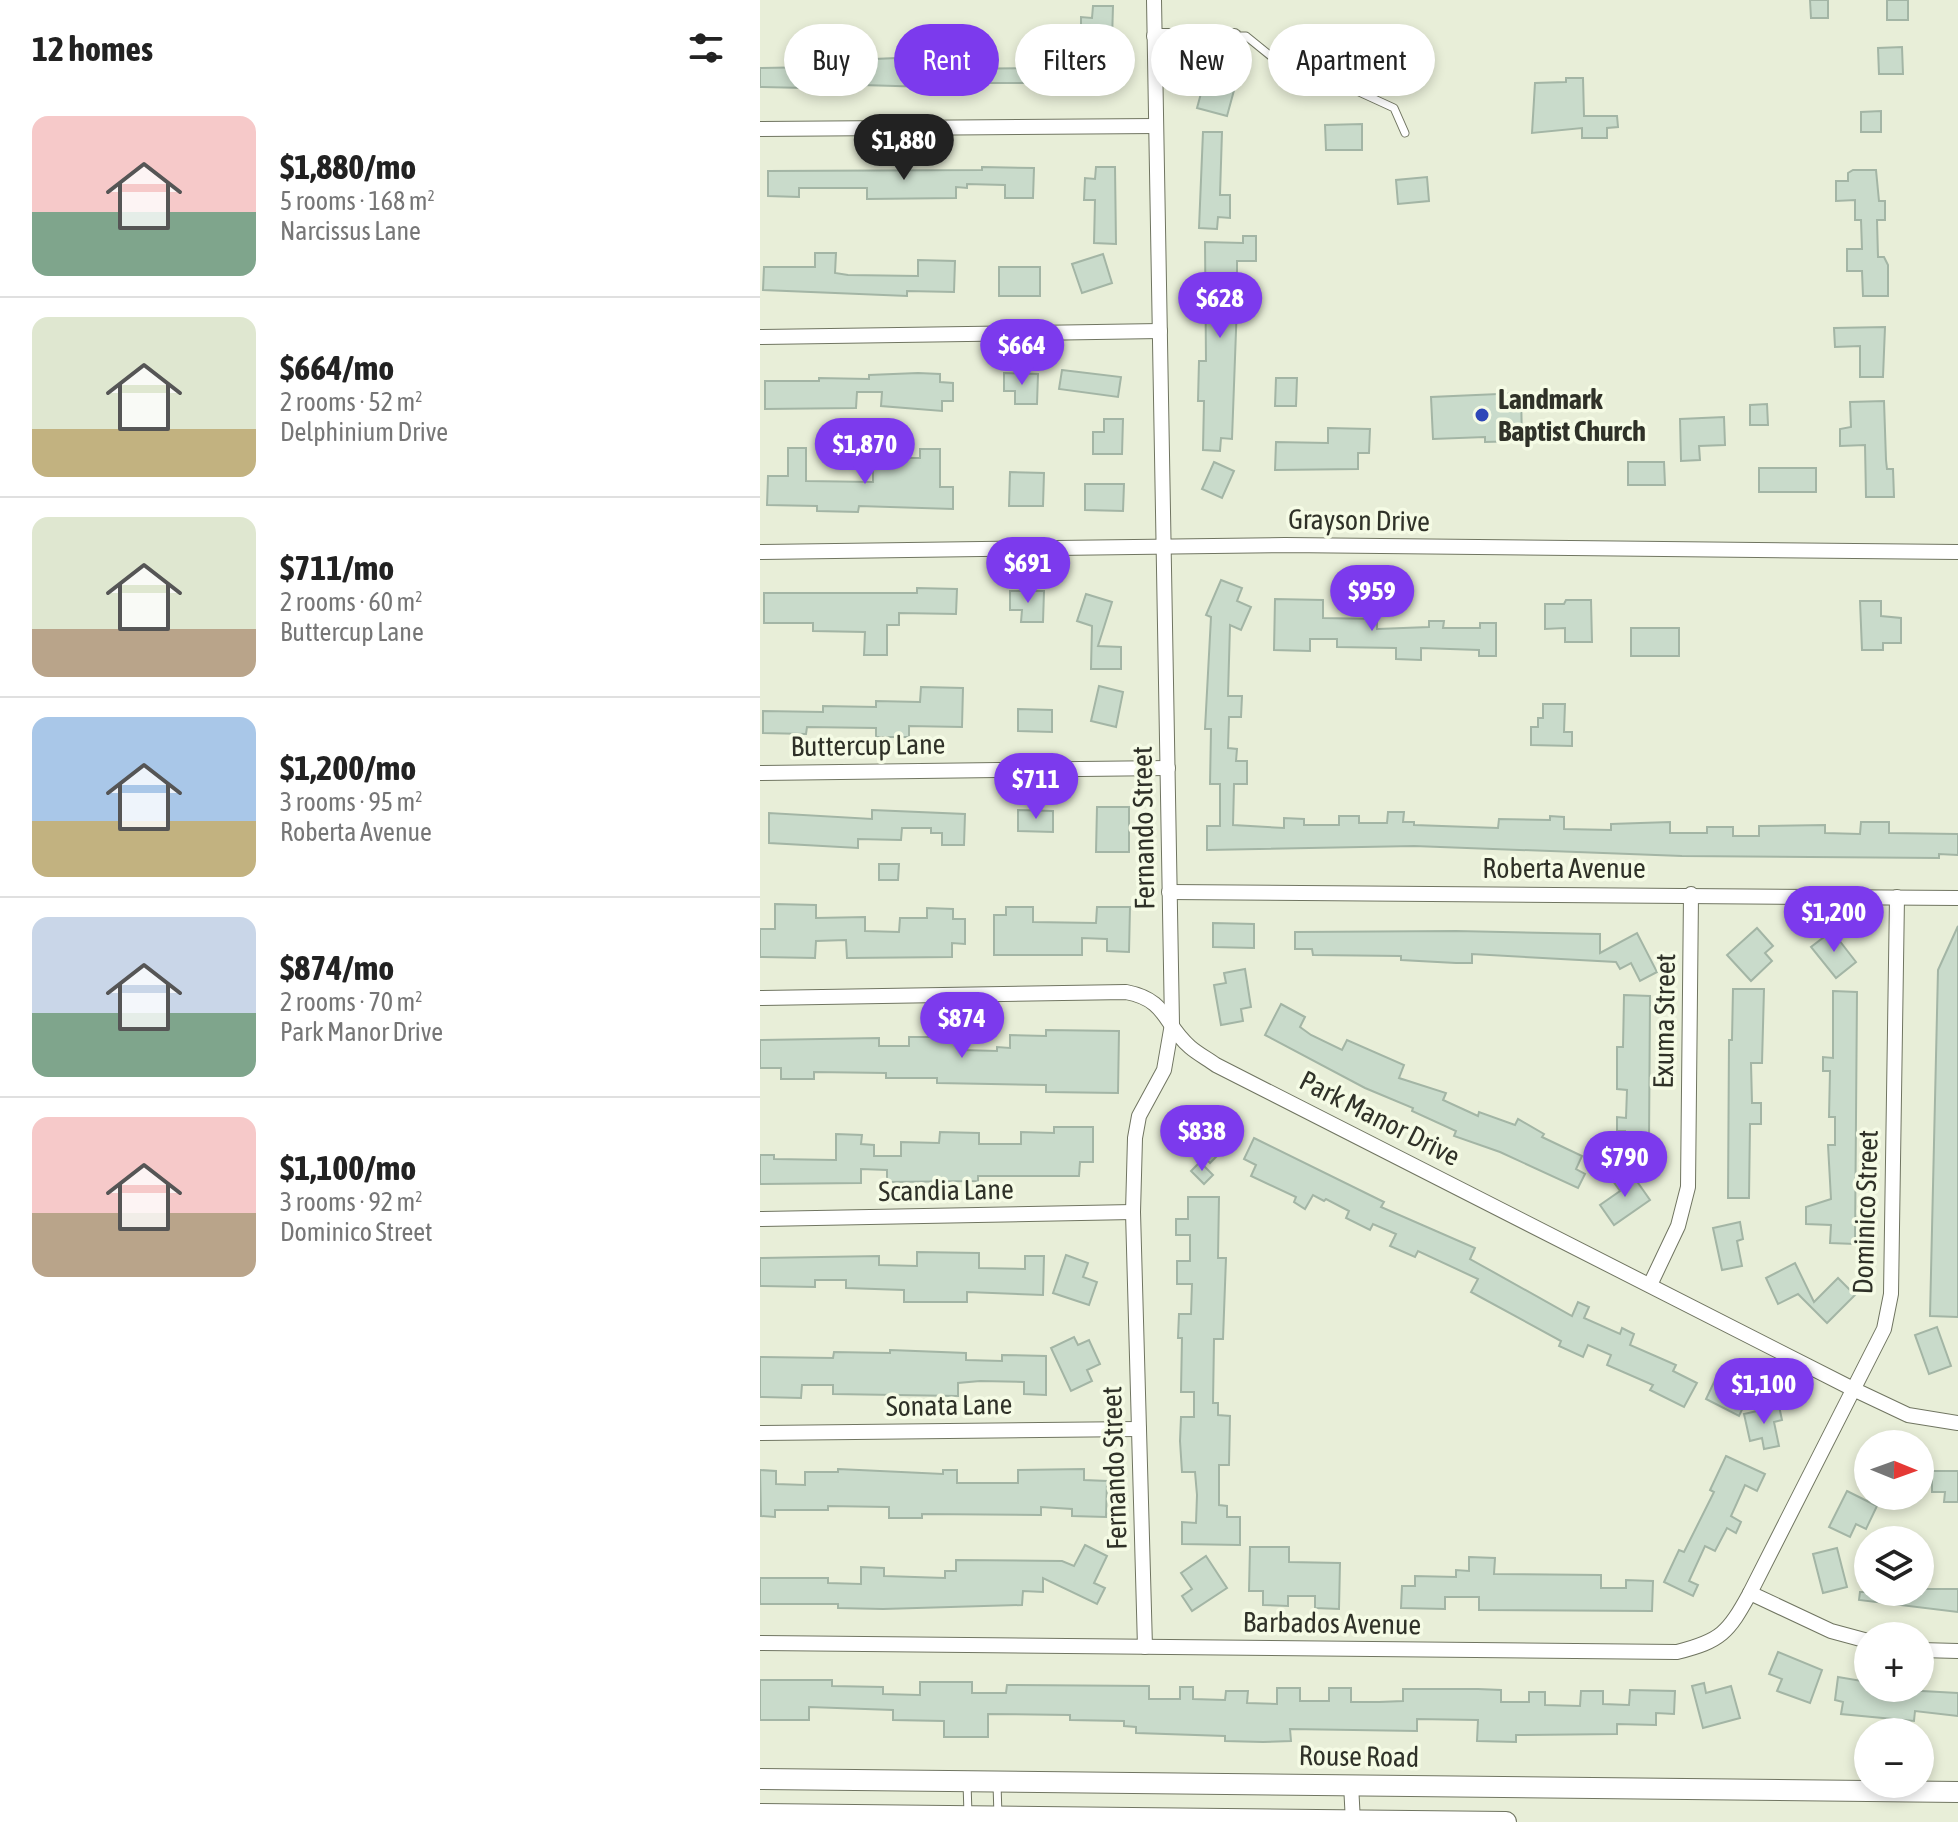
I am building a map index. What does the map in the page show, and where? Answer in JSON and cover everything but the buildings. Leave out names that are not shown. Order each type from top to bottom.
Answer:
[{"type":"street","name":"Fernando Street","points":[[1154,0],[1154,24]]},
{"type":"street","name":"Fernando Street","points":[[1145,1647],[1133,1212],[1139,1116],[1164,1070],[1172,1024],[1155,96]]},
{"type":"street","points":[[760,129],[1156,126]]},
{"type":"street","points":[[760,337],[1160,331]]},
{"type":"street","name":"Grayson Drive","points":[[760,552],[1163,546],[1958,552]]},
{"type":"street","name":"Buttercup Lane","points":[[760,773],[1168,768]]},
{"type":"street","name":"Roberta Avenue","points":[[1169,892],[1958,898]]},
{"type":"street","name":"Exuma Street","points":[[1650,1285],[1678,1226],[1688,1187],[1691,894]]},
{"type":"street","name":"Dominico Street","points":[[1750,1593],[1884,1329],[1891,1294],[1897,897]]},
{"type":"street","name":"Park Manor Drive","points":[[760,998],[1126,992],[1145,995],[1161,1007],[1188,1046],[1216,1065],[1853,1389],[1908,1415],[1958,1423]]},
{"type":"street","name":"Scandia Lane","points":[[760,1219],[1133,1212]]},
{"type":"street","name":"Sonata Lane","points":[[760,1433],[1139,1429]]},
{"type":"street","points":[[1750,1593],[1831,1631],[1854,1637]]},
{"type":"street","name":"Barbados Avenue","points":[[760,1643],[1677,1652],[1709,1644],[1730,1629],[1750,1593]]},
{"type":"street","points":[[1934,1650],[1958,1651]]},
{"type":"street","name":"Rouse Road","points":[[760,1779],[1958,1792]]},
{"type":"street","points":[[1351,1784],[1353,1821]]},
{"type":"street","points":[[760,1814],[968,1819],[1506,1822]]},
{"type":"lane","points":[[1252,41],[1299,79],[1346,86],[1394,108],[1405,133]]},
{"type":"lane","points":[[966,1781],[968,1819]]},
{"type":"lane","points":[[997,1781],[998,1819]]},
{"type":"place","name":"Landmark Baptist Church","points":[[1482,415]]}]
